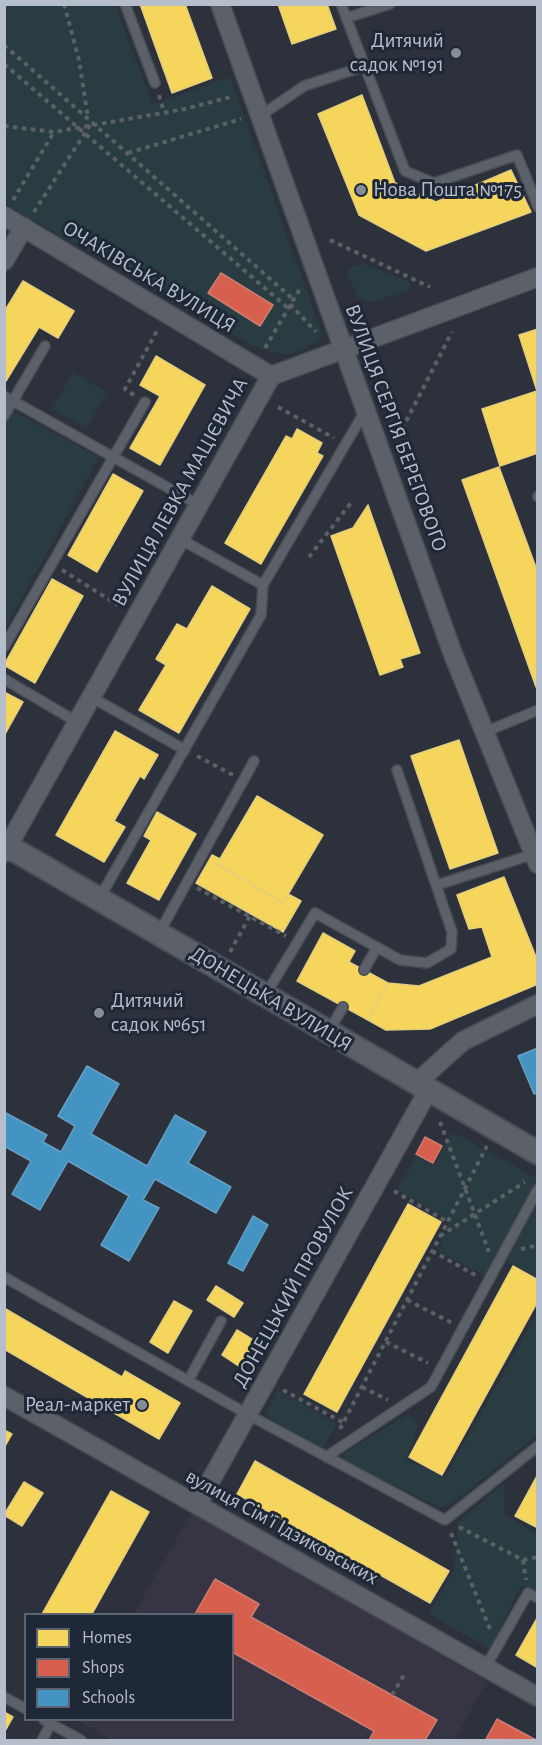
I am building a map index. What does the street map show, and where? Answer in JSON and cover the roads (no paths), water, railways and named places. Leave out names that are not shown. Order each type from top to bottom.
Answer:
[{"type":"street","name":"ВУЛИЦЯ СЕРГІЯ БЕРЕГОВОГО","points":[[220,4],[251,117],[366,409],[453,654],[536,859]]},
{"type":"street","name":"ОЧАКІВСЬКА ВУЛИЦЯ","points":[[9,208],[271,376]]},
{"type":"street","points":[[4,261],[29,220]]},
{"type":"street","name":"ВУЛИЦЯ ЛЕВКА МАЦІЄВИЧА","points":[[6,848],[271,376],[537,277]]},
{"type":"street","name":"ДОНЕЦЬКА ВУЛИЦЯ","points":[[6,848],[159,933],[421,1088],[537,1153]]},
{"type":"street","name":"ДОНЕЦЬКИЙ ПРОВУЛОК","points":[[197,1505],[421,1088],[463,1041],[537,1004]]},
{"type":"street","name":"вулиця Сімʼї Ідзиковських","points":[[4,1396],[537,1697]]},
{"type":"lane","points":[[125,4],[155,83]]},
{"type":"lane","points":[[341,4],[405,171],[434,183],[517,154],[537,207]]},
{"type":"lane","points":[[346,18],[390,4]]},
{"type":"lane","points":[[251,117],[304,86],[365,66]]},
{"type":"lane","points":[[4,416],[9,399],[45,346]]},
{"type":"lane","points":[[9,399],[199,505]]},
{"type":"lane","points":[[4,647],[144,402]]},
{"type":"lane","points":[[99,899],[261,615],[263,585],[366,409]]},
{"type":"lane","points":[[180,539],[263,585]]},
{"type":"lane","points":[[4,679],[77,722]]},
{"type":"lane","points":[[91,697],[186,750]]},
{"type":"lane","points":[[484,732],[537,710]]},
{"type":"lane","points":[[159,933],[254,761]]},
{"type":"lane","points":[[265,996],[315,913],[400,960],[427,963],[451,949],[452,932],[397,770]]},
{"type":"lane","points":[[436,885],[536,859]]},
{"type":"lane","points":[[364,970],[377,947]]},
{"type":"lane","points":[[328,1033],[343,1006]]},
{"type":"lane","points":[[326,1457],[430,1387],[537,1189]]},
{"type":"lane","points":[[4,1277],[247,1414],[445,1520],[537,1446]]},
{"type":"lane","points":[[188,1381],[221,1321]]},
{"type":"lane","points":[[485,1668],[528,1593],[537,1598]]},
{"type":"lane","points":[[4,1697],[24,1708]]},
{"type":"lane","points":[[42,1740],[48,1721],[81,1740]]},
{"type":"place","name":"Дитячий садок №191","points":[[456,53]]},
{"type":"place","name":"Нова Пошта №175","points":[[361,190]]},
{"type":"place","name":"Дитячий садок №651","points":[[99,1013]]},
{"type":"place","name":"Реал-маркет","points":[[142,1405]]}]
